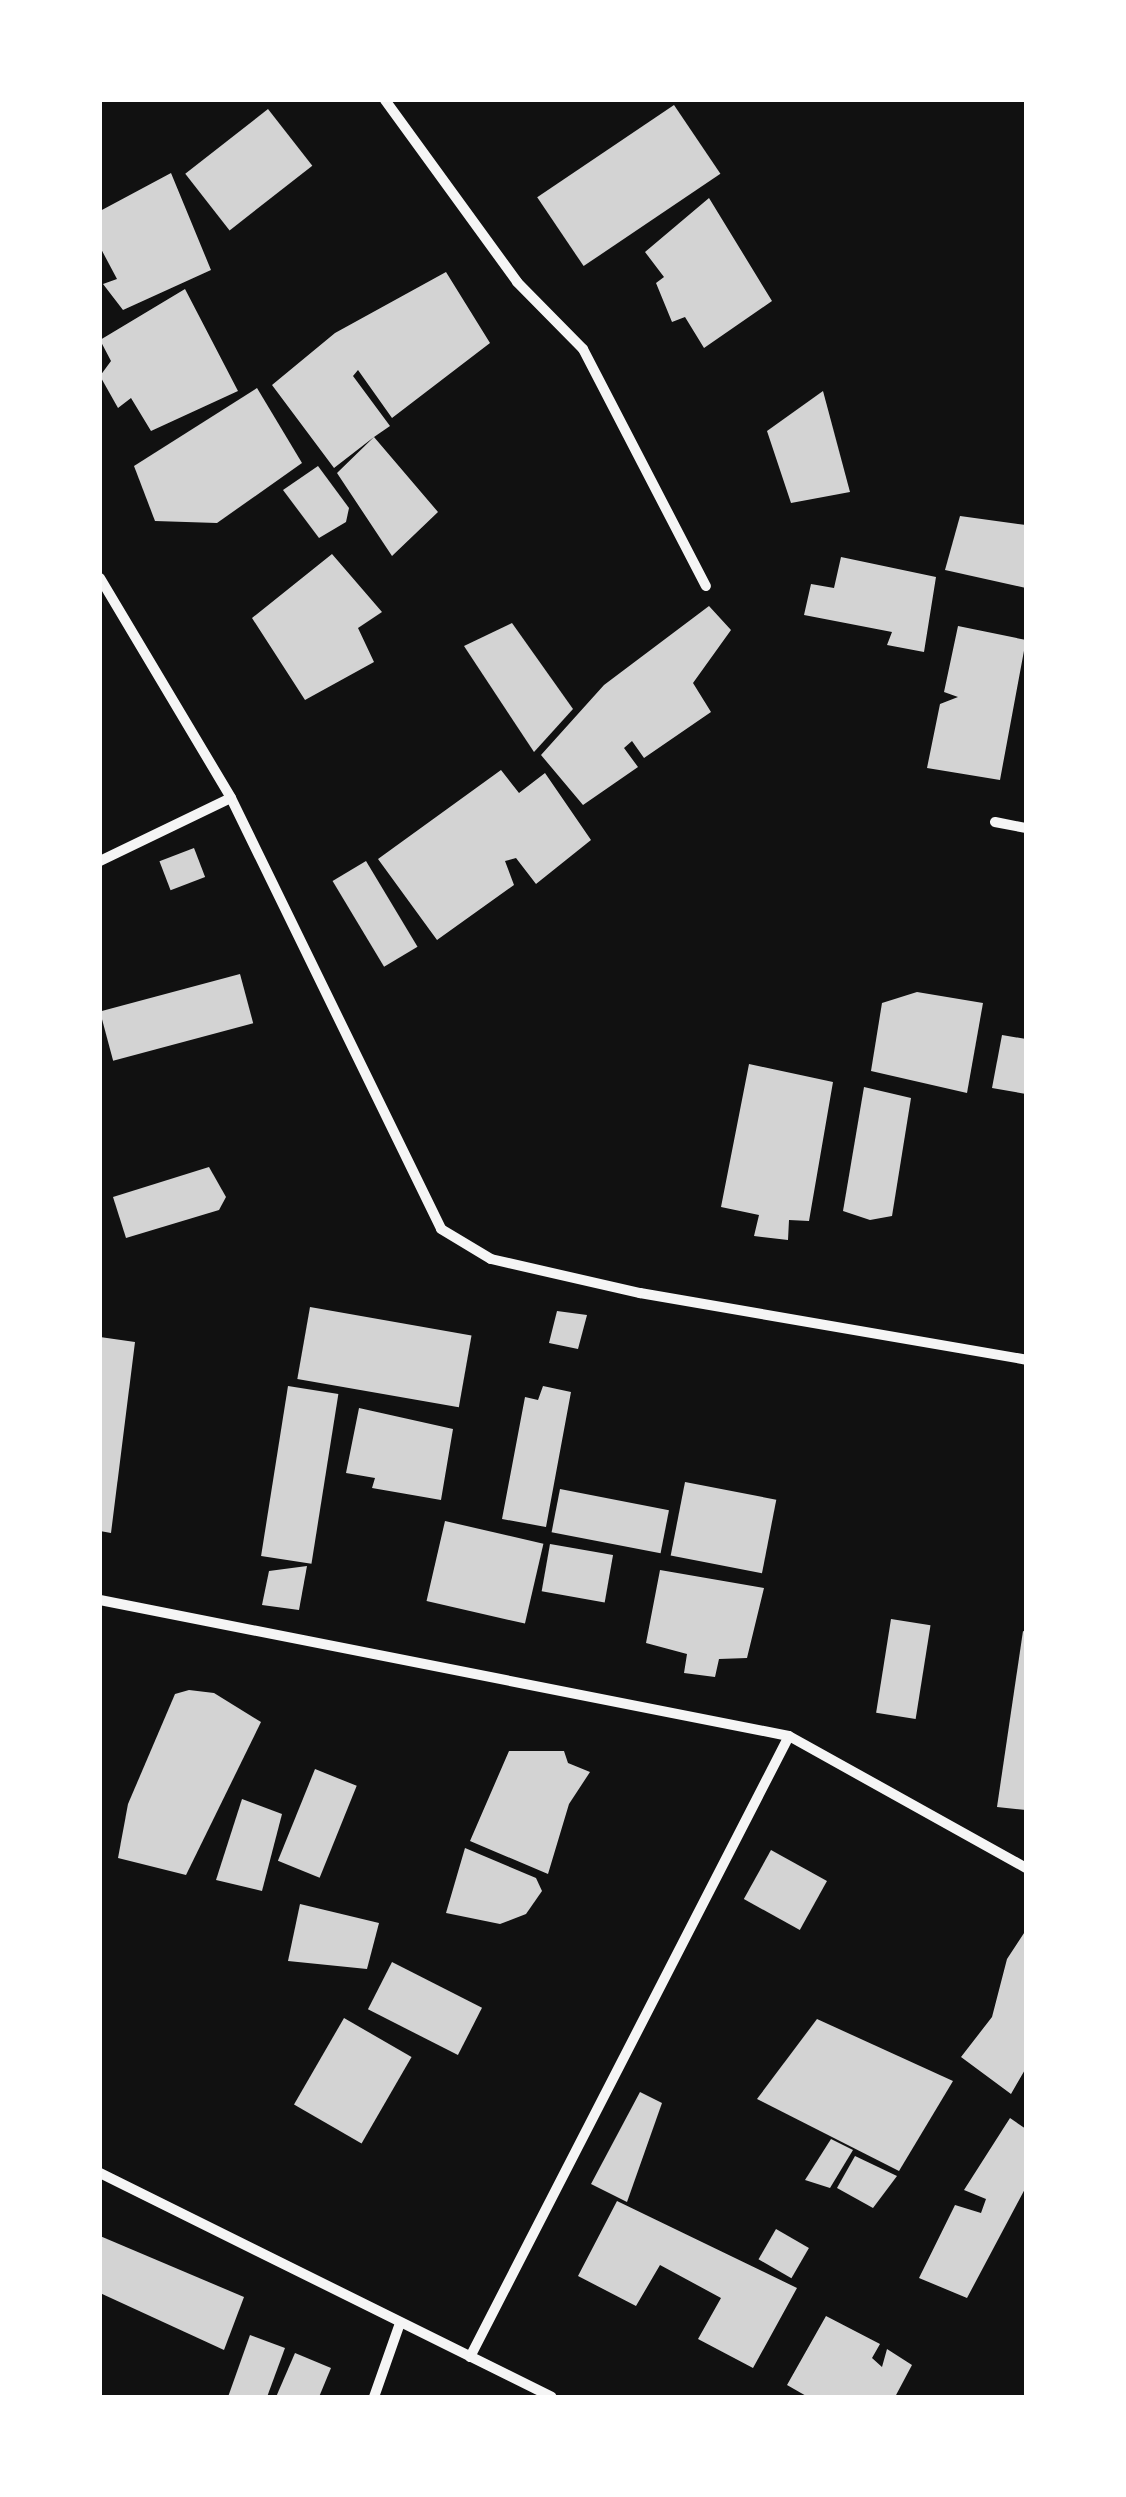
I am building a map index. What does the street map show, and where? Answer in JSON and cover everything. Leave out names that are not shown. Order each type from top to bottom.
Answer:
[{"type":"street","points":[[385,100],[517,282],[583,350],[706,586]]},
{"type":"street","points":[[100,578],[231,798],[441,1229],[491,1258],[640,1293],[1026,1360]]},
{"type":"street","points":[[100,861],[231,798]]},
{"type":"street","points":[[995,822],[1026,828]]},
{"type":"street","points":[[100,1600],[789,1736],[1026,1868]]},
{"type":"street","points":[[470,2357],[789,1736]]},
{"type":"street","points":[[100,2173],[552,2397]]},
{"type":"street","points":[[374,2397],[400,2322]]},
{"type":"building","points":[[674,105],[720,174],[584,266],[537,197]]},
{"type":"building","points":[[268,109],[312,166],[230,230],[185,174]]},
{"type":"building","points":[[171,173],[211,270],[123,310],[103,284],[117,279],[100,247],[100,211]]},
{"type":"building","points":[[709,198],[772,301],[704,348],[685,317],[672,322],[656,283],[664,277],[645,252]]},
{"type":"building","points":[[446,272],[490,343],[392,418],[358,370],[353,376],[390,426],[334,468],[272,385],[335,333]]},
{"type":"building","points":[[185,289],[238,391],[151,431],[131,398],[118,408],[100,376],[111,361],[100,340]]},
{"type":"building","points":[[257,388],[302,463],[217,523],[155,521],[134,466]]},
{"type":"building","points":[[823,391],[850,492],[791,503],[767,431]]},
{"type":"building","points":[[374,437],[438,512],[392,556],[337,473]]},
{"type":"building","points":[[318,466],[349,508],[346,522],[319,538],[283,490]]},
{"type":"building","points":[[960,516],[1026,525],[1026,588],[945,570]]},
{"type":"building","points":[[332,554],[382,612],[358,628],[374,662],[305,700],[252,618]]},
{"type":"building","points":[[841,557],[936,577],[924,652],[887,645],[892,632],[804,615],[811,584],[834,588]]},
{"type":"building","points":[[709,606],[731,630],[693,683],[711,712],[644,758],[632,741],[624,748],[638,767],[583,805],[541,755],[604,685]]},
{"type":"building","points":[[512,623],[573,709],[534,752],[464,646]]},
{"type":"building","points":[[958,626],[1026,640],[1000,780],[927,768],[940,704],[958,697],[944,692]]},
{"type":"building","points":[[501,770],[519,793],[545,773],[591,840],[536,884],[516,858],[505,861],[514,885],[437,940],[378,859]]},
{"type":"building","points":[[194,848],[205,877],[171,890],[159,861]]},
{"type":"building","points":[[366,861],[418,947],[384,967],[333,881]]},
{"type":"building","points":[[240,974],[253,1023],[113,1061],[100,1012]]},
{"type":"building","points":[[917,992],[983,1003],[967,1093],[871,1071],[882,1003]]},
{"type":"building","points":[[1002,1035],[1026,1039],[1026,1094],[992,1088]]},
{"type":"building","points":[[749,1064],[833,1082],[809,1221],[789,1220],[788,1240],[754,1236],[759,1215],[721,1207]]},
{"type":"building","points":[[864,1087],[911,1098],[892,1216],[870,1220],[843,1211]]},
{"type":"building","points":[[209,1167],[226,1197],[219,1210],[126,1238],[113,1197]]},
{"type":"building","points":[[310,1307],[472,1335],[459,1407],[297,1379]]},
{"type":"building","points":[[557,1311],[587,1315],[578,1349],[549,1343]]},
{"type":"building","points":[[100,1337],[135,1342],[111,1533],[100,1531]]},
{"type":"building","points":[[288,1386],[338,1394],[311,1564],[261,1556]]},
{"type":"building","points":[[543,1386],[571,1392],[546,1527],[502,1519],[525,1397],[538,1400]]},
{"type":"building","points":[[359,1408],[453,1429],[441,1500],[372,1488],[375,1478],[346,1473]]},
{"type":"building","points":[[685,1482],[776,1500],[762,1573],[671,1556]]},
{"type":"building","points":[[560,1489],[669,1510],[661,1553],[552,1532]]},
{"type":"building","points":[[445,1521],[543,1544],[525,1624],[427,1601]]},
{"type":"building","points":[[550,1544],[613,1555],[605,1602],[542,1591]]},
{"type":"building","points":[[307,1566],[299,1610],[262,1605],[269,1571]]},
{"type":"building","points":[[660,1570],[764,1588],[747,1658],[719,1659],[715,1677],[684,1673],[687,1654],[646,1643]]},
{"type":"building","points":[[891,1619],[931,1625],[916,1719],[876,1713]]},
{"type":"building","points":[[1023,1631],[1026,1632],[1026,1810],[997,1807]]},
{"type":"building","points":[[189,1690],[214,1693],[261,1722],[186,1875],[118,1858],[128,1804],[175,1694]]},
{"type":"building","points":[[509,1751],[564,1751],[568,1763],[590,1772],[569,1804],[548,1874],[470,1841]]},
{"type":"building","points":[[315,1769],[357,1786],[320,1878],[278,1861]]},
{"type":"building","points":[[242,1799],[282,1814],[262,1891],[216,1880]]},
{"type":"building","points":[[465,1848],[536,1878],[542,1891],[526,1914],[500,1924],[446,1913]]},
{"type":"building","points":[[771,1850],[827,1881],[800,1930],[744,1899]]},
{"type":"building","points":[[300,1904],[379,1923],[367,1969],[288,1961]]},
{"type":"building","points":[[1026,1930],[1026,2068],[1011,2094],[961,2057],[992,2017],[1007,1959]]},
{"type":"building","points":[[392,1962],[482,2008],[458,2055],[368,2009]]},
{"type":"building","points":[[344,2018],[412,2057],[362,2144],[294,2105]]},
{"type":"building","points":[[817,2019],[953,2081],[899,2171],[757,2099]]},
{"type":"building","points":[[640,2092],[662,2103],[627,2202],[591,2184]]},
{"type":"building","points":[[1010,2118],[1026,2129],[1026,2187],[967,2298],[919,2278],[955,2205],[981,2213],[986,2199],[964,2190]]},
{"type":"building","points":[[831,2139],[853,2150],[830,2188],[805,2180]]},
{"type":"building","points":[[855,2156],[897,2176],[873,2208],[837,2188]]},
{"type":"building","points":[[617,2201],[797,2288],[753,2368],[698,2339],[721,2298],[660,2265],[636,2306],[578,2276]]},
{"type":"building","points":[[776,2229],[809,2248],[791,2278],[758,2259]]},
{"type":"building","points":[[100,2236],[244,2297],[224,2350],[100,2293]]},
{"type":"building","points":[[826,2316],[880,2344],[872,2358],[882,2367],[887,2349],[912,2365],[895,2397],[808,2397],[787,2385]]},
{"type":"building","points":[[250,2335],[285,2348],[267,2397],[228,2397]]},
{"type":"building","points":[[295,2353],[331,2368],[319,2397],[276,2397]]}]
